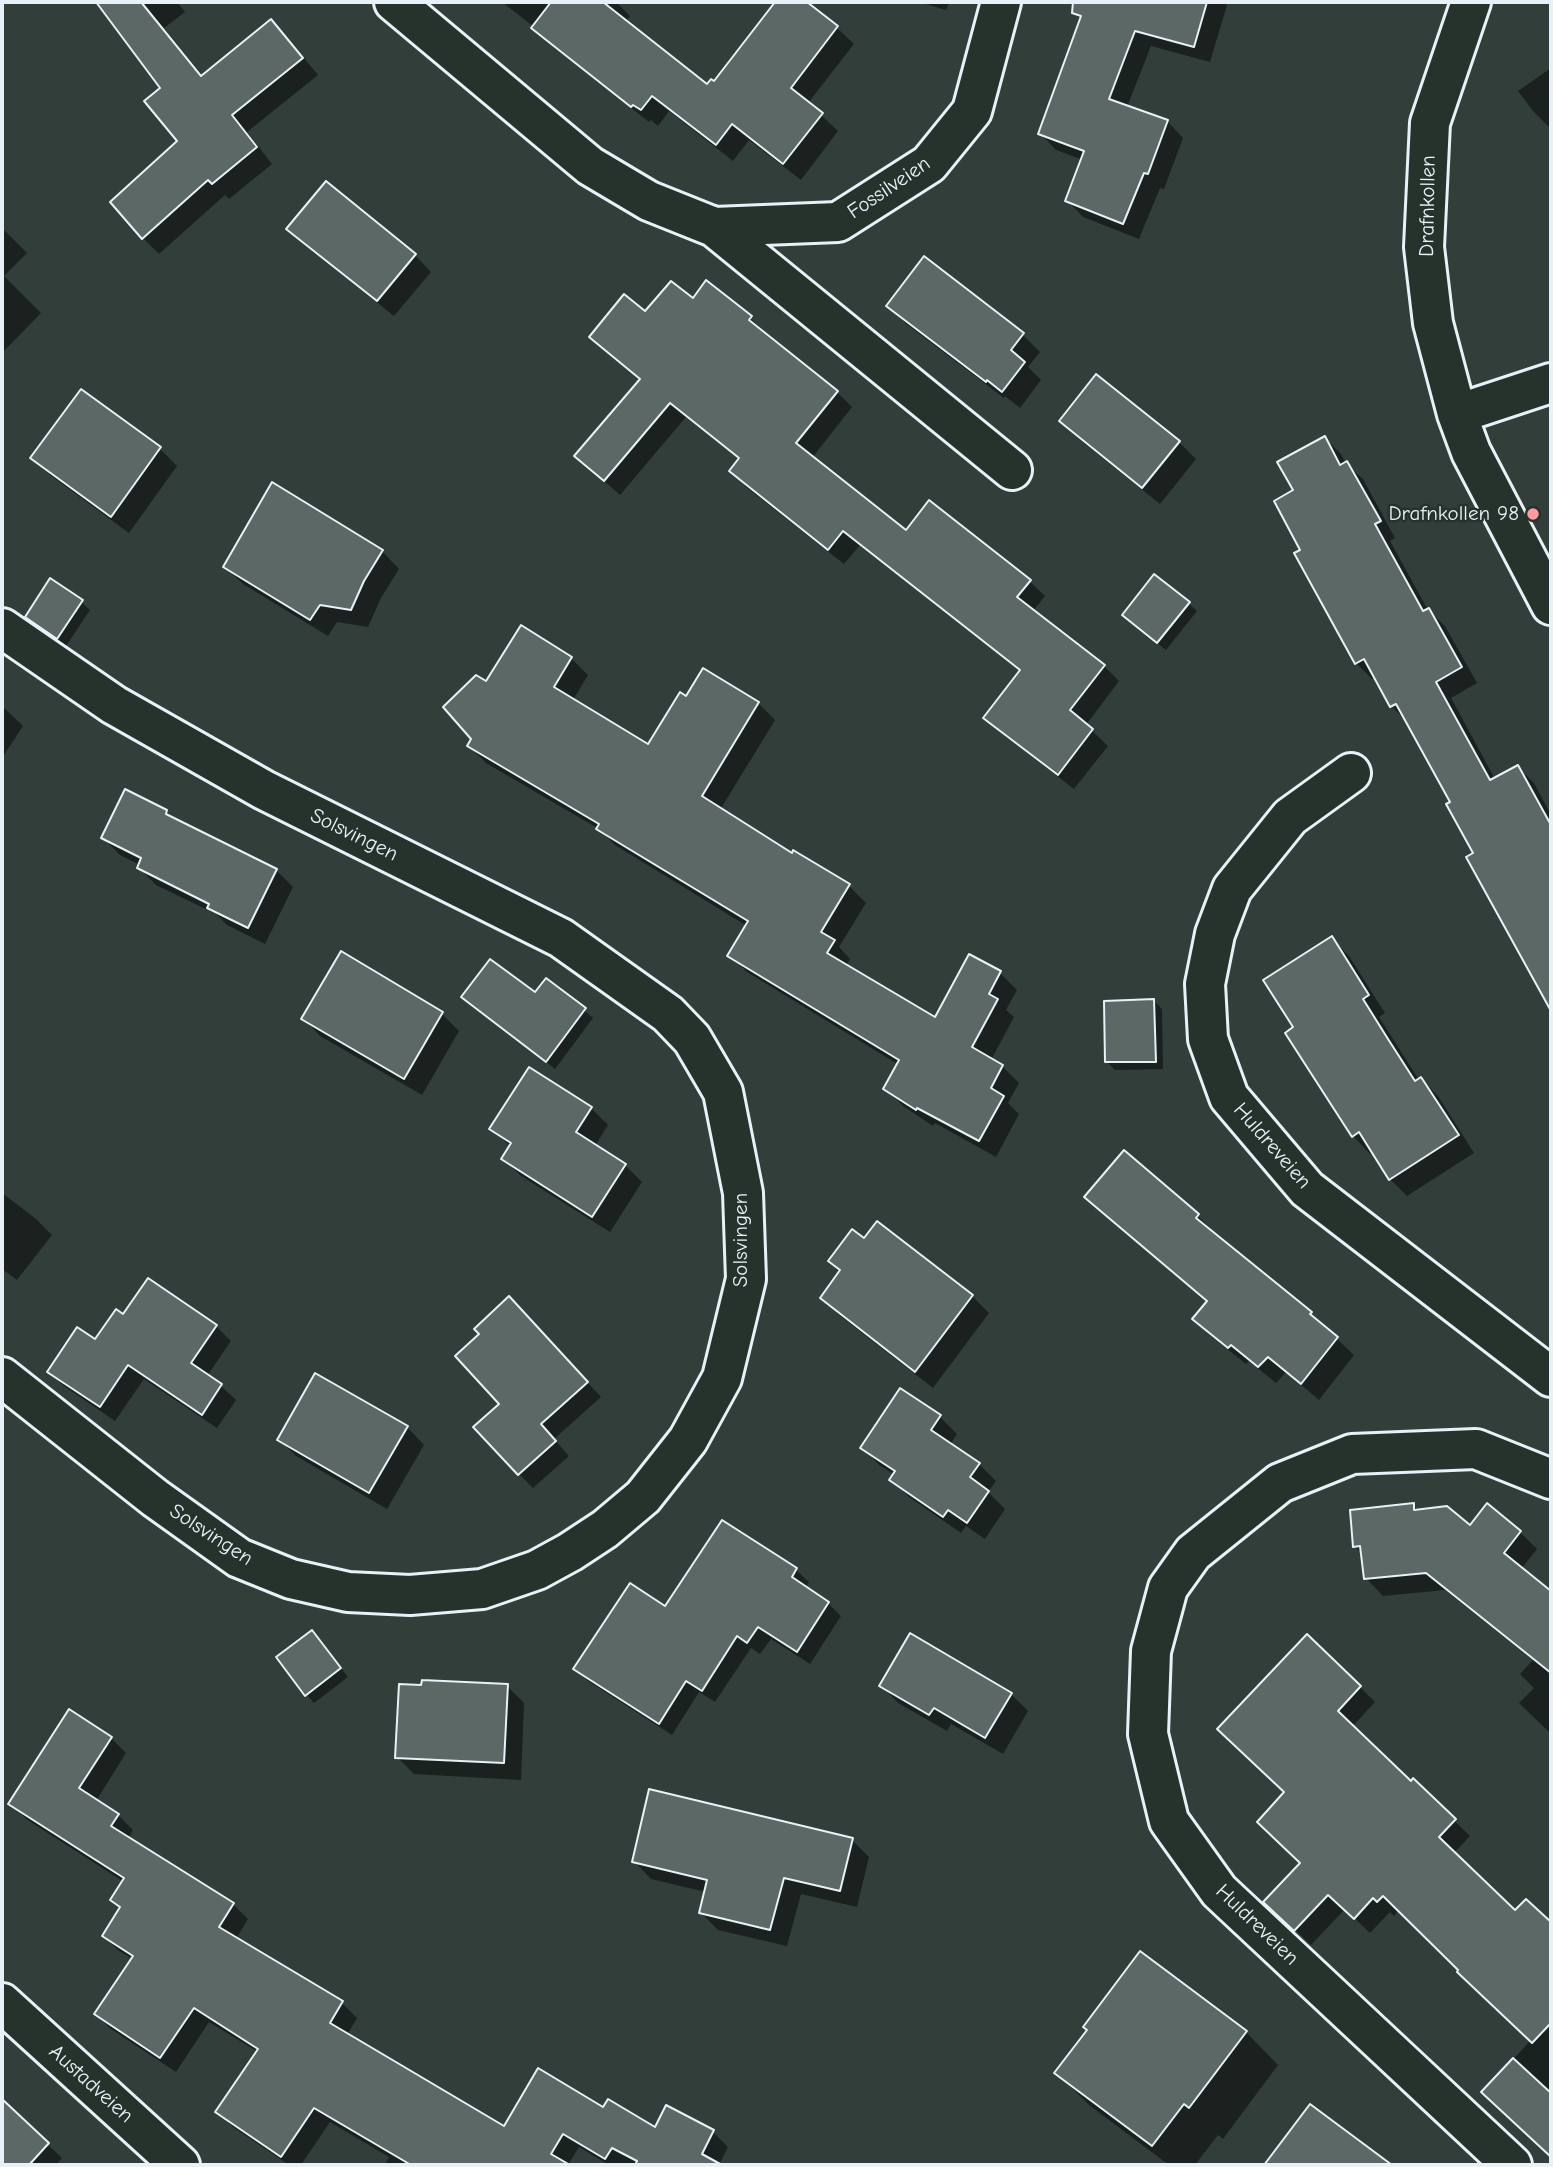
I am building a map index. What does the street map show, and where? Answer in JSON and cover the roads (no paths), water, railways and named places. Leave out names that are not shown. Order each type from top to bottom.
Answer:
[{"type":"street","name":"Fossilveien","points":[[394,2],[590,166],[649,201],[714,227],[1012,470]]},
{"type":"street","name":"Fossilveien","points":[[714,227],[838,222],[929,164],[972,110],[1001,2]]},
{"type":"street","name":"Drafnkollen","points":[[1471,2],[1430,123],[1424,247],[1433,323],[1457,414],[1471,452],[1551,605]]},
{"type":"street","points":[[1457,414],[1551,383]]},
{"type":"street","name":"Solsvingen","points":[[2,628],[114,705],[264,790],[561,938],[668,1014],[692,1039],[723,1092],[743,1193],[746,1279],[722,1378],[688,1440],[643,1497],[605,1529],[570,1552],[537,1570],[482,1589],[410,1595],[348,1592],[291,1579],[239,1558],[155,1498],[2,1377]]},
{"type":"street","name":"Huldreveien","points":[[1351,773],[1290,817],[1232,889],[1215,934],[1205,984],[1209,1039],[1229,1097],[1307,1189],[1551,1377]]},
{"type":"street","name":"Huldreveien","points":[[1512,2165],[1219,1892],[1169,1821],[1149,1734],[1151,1651],[1168,1588],[1194,1553],[1280,1483],[1352,1454],[1476,1449],[1551,1479]]},
{"type":"street","name":"Austadveien","points":[[2,2003],[180,2165]]},
{"type":"place","name":"Drafnkollen 98","points":[[1533,514]]}]
